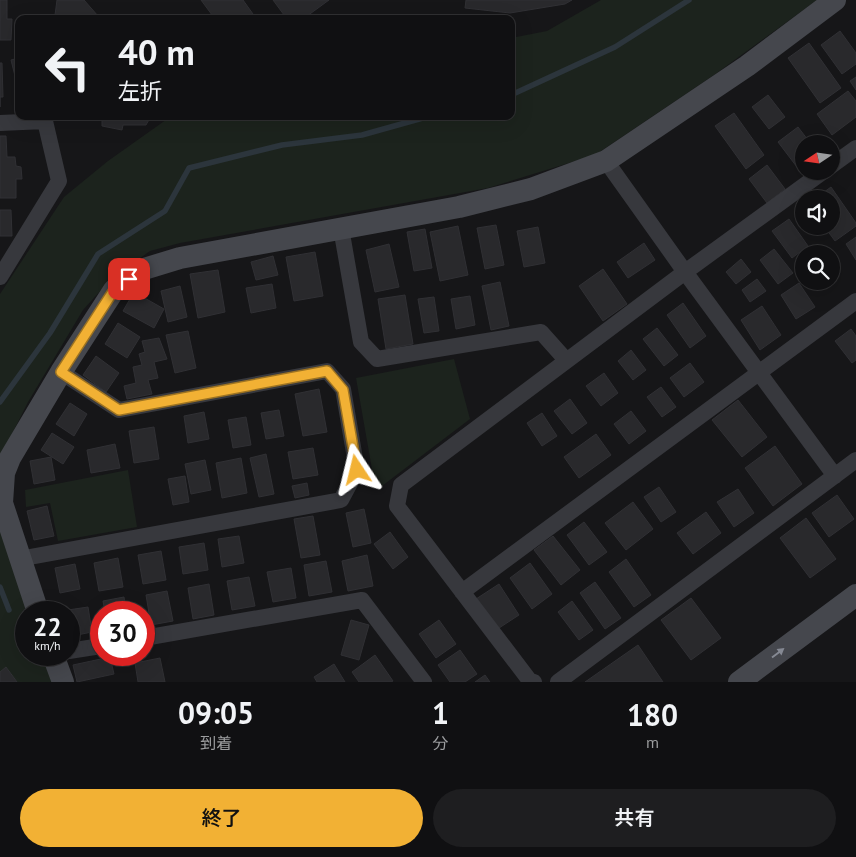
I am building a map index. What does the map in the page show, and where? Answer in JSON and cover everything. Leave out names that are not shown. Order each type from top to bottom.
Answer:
[{"type":"street","points":[[34,601],[2,503],[4,473],[10,458],[61,372],[114,290],[144,269],[180,258],[459,208],[531,189],[606,161],[747,66],[835,0]]},
{"type":"street","points":[[0,123],[45,121],[59,181],[8,254],[0,277]]},
{"type":"street","points":[[840,160],[856,148]]},
{"type":"street","points":[[606,161],[835,476]]},
{"type":"street","points":[[534,682],[530,681],[397,506],[401,485],[566,360],[812,180]]},
{"type":"street","points":[[341,228],[361,342],[376,359],[541,332],[566,360]]},
{"type":"street","points":[[462,592],[856,301]]},
{"type":"street","points":[[19,558],[340,500],[357,470],[343,390],[327,371],[119,410],[61,372]]},
{"type":"street","points":[[558,682],[856,460]]},
{"type":"street","points":[[739,682],[856,595]]},
{"type":"street","points":[[155,636],[362,600],[424,682]]},
{"type":"street","points":[[57,666],[63,682]]},
{"type":"shaded area","points":[[601,0],[817,0],[714,75],[595,155],[488,188],[180,243],[150,251],[111,279],[83,310],[28,402],[0,458],[0,294],[64,197],[108,161],[166,120],[515,120],[515,37],[547,31]]},
{"type":"shaded area","points":[[454,359],[470,419],[382,486],[373,475],[356,378]]},
{"type":"shaded area","points":[[128,470],[137,527],[58,541],[50,503],[26,507],[25,490]]},
{"type":"shaded area","points":[[0,522],[25,601],[15,601],[15,666],[47,666],[53,682],[0,682]]},
{"type":"building","points":[[0,0],[7,0],[7,19],[12,19],[11,40],[0,40]]},
{"type":"building","points":[[57,0],[84,0],[97,15],[55,15]]},
{"type":"building","points":[[201,0],[243,0],[253,14],[252,15],[212,15]]},
{"type":"building","points":[[273,0],[329,0],[308,15],[284,15]]},
{"type":"building","points":[[466,0],[572,0],[565,4],[510,13],[465,8]]},
{"type":"building","points":[[840,31],[856,53],[856,64],[842,74],[821,45]]},
{"type":"building","points":[[809,43],[841,88],[820,103],[788,58]]},
{"type":"building","points":[[15,59],[15,76],[11,60]]},
{"type":"building","points":[[0,63],[2,63],[3,97],[0,97]]},
{"type":"building","points":[[856,77],[856,90],[850,81]]},
{"type":"building","points":[[848,91],[856,101],[856,117],[832,135],[817,114]]},
{"type":"building","points":[[768,95],[785,117],[769,129],[752,107]]},
{"type":"building","points":[[734,113],[764,155],[746,169],[715,126]]},
{"type":"building","points":[[102,120],[149,120],[146,125],[123,125],[122,130],[102,126]]},
{"type":"building","points":[[798,127],[804,135],[795,135],[795,164],[778,142]]},
{"type":"building","points":[[0,136],[6,136],[7,157],[15,157],[16,166],[21,167],[22,179],[16,179],[16,198],[0,198]]},
{"type":"building","points":[[767,165],[785,189],[767,203],[749,179]]},
{"type":"building","points":[[840,200],[856,223],[856,226],[835,241],[831,235],[840,235]]},
{"type":"building","points":[[0,210],[11,210],[12,236],[0,236]]},
{"type":"building","points":[[789,219],[795,228],[795,235],[800,235],[807,245],[795,245],[795,256],[792,258],[772,231]]},
{"type":"building","points":[[496,225],[504,265],[485,269],[477,228]]},
{"type":"building","points":[[458,226],[468,275],[440,281],[430,232]]},
{"type":"building","points":[[538,227],[545,263],[524,267],[517,231]]},
{"type":"building","points":[[425,229],[432,268],[414,271],[407,232]]},
{"type":"building","points":[[856,237],[856,260],[846,244]]},
{"type":"building","points":[[644,243],[655,260],[628,278],[617,262]]},
{"type":"building","points":[[389,244],[399,287],[375,292],[366,250]]},
{"type":"building","points":[[774,249],[793,273],[778,284],[760,260]]},
{"type":"building","points":[[315,252],[323,296],[294,301],[286,257]]},
{"type":"building","points":[[273,256],[278,275],[256,280],[251,262]]},
{"type":"building","points":[[741,259],[751,272],[736,284],[726,272]]},
{"type":"building","points":[[603,269],[627,304],[603,321],[579,286]]},
{"type":"building","points":[[218,270],[225,312],[198,318],[190,274]]},
{"type":"building","points":[[757,279],[766,291],[750,302],[742,290]]},
{"type":"building","points":[[500,282],[509,326],[491,330],[482,286]]},
{"type":"building","points":[[272,284],[276,308],[251,313],[246,288]]},
{"type":"building","points":[[180,286],[187,317],[168,322],[161,291]]},
{"type":"building","points":[[795,286],[795,290],[804,290],[815,307],[796,319],[781,295]]},
{"type":"building","points":[[134,292],[164,309],[154,328],[123,311]]},
{"type":"building","points":[[405,295],[413,344],[386,349],[378,299]]},
{"type":"building","points":[[470,296],[475,325],[456,329],[451,299]]},
{"type":"building","points":[[434,297],[439,331],[424,333],[418,299]]},
{"type":"building","points":[[683,303],[706,336],[690,348],[667,315]]},
{"type":"building","points":[[762,306],[781,335],[760,350],[741,320]]},
{"type":"building","points":[[118,323],[140,337],[127,358],[105,344]]},
{"type":"building","points":[[657,328],[678,355],[664,366],[643,339]]},
{"type":"building","points":[[851,329],[856,336],[856,360],[852,363],[835,341]]},
{"type":"building","points":[[188,331],[196,368],[175,373],[166,335]]},
{"type":"building","points":[[159,338],[167,359],[154,362],[158,378],[148,380],[152,394],[127,399],[124,386],[136,383],[133,367],[142,365],[139,354],[145,352],[142,341]]},
{"type":"building","points":[[631,350],[646,370],[633,380],[618,361]]},
{"type":"building","points":[[96,356],[119,373],[106,392],[83,375]]},
{"type":"building","points":[[690,363],[704,382],[684,397],[670,378]]},
{"type":"building","points":[[604,373],[618,393],[601,406],[586,386]]},
{"type":"building","points":[[661,387],[676,407],[662,417],[647,397]]},
{"type":"building","points":[[319,389],[327,432],[303,436],[295,394]]},
{"type":"building","points":[[570,399],[587,423],[572,434],[554,411]]},
{"type":"building","points":[[738,400],[767,437],[742,457],[712,420]]},
{"type":"building","points":[[70,403],[87,414],[74,436],[56,424]]},
{"type":"building","points":[[279,410],[284,436],[266,439],[261,413]]},
{"type":"building","points":[[631,411],[646,431],[629,444],[614,424]]},
{"type":"building","points":[[204,412],[209,439],[188,443],[184,416]]},
{"type":"building","points":[[542,413],[557,436],[542,446],[527,423]]},
{"type":"building","points":[[246,417],[251,445],[233,448],[228,420]]},
{"type":"building","points":[[154,427],[159,459],[134,463],[129,431]]},
{"type":"building","points":[[52,433],[74,447],[63,464],[41,450]]},
{"type":"building","points":[[596,434],[611,455],[579,478],[564,457]]},
{"type":"building","points":[[115,444],[120,468],[91,473],[87,450]]},
{"type":"building","points":[[775,446],[802,484],[773,506],[745,468]]},
{"type":"building","points":[[313,448],[318,475],[293,479],[288,452]]},
{"type":"building","points":[[266,454],[274,494],[259,497],[250,458]]},
{"type":"building","points":[[51,457],[55,480],[34,484],[30,461]]},
{"type":"building","points":[[241,458],[247,493],[222,498],[216,463]]},
{"type":"building","points":[[205,460],[211,490],[191,494],[185,464]]},
{"type":"building","points":[[185,476],[189,502],[173,505],[168,479]]},
{"type":"building","points":[[307,483],[309,495],[295,498],[292,486]]},
{"type":"building","points":[[659,487],[676,512],[661,522],[644,497]]},
{"type":"building","points":[[738,489],[754,513],[734,527],[717,502]]},
{"type":"building","points":[[837,495],[854,519],[829,537],[812,513]]},
{"type":"building","points":[[633,502],[653,529],[626,550],[605,523]]},
{"type":"building","points":[[47,506],[54,536],[34,540],[27,511]]},
{"type":"building","points":[[364,509],[371,543],[353,547],[346,513]]},
{"type":"building","points":[[706,512],[721,533],[693,554],[677,533]]},
{"type":"building","points":[[313,516],[320,555],[301,558],[294,519]]},
{"type":"building","points":[[806,518],[836,559],[810,578],[780,538]]},
{"type":"building","points":[[584,522],[607,552],[589,565],[567,535]]},
{"type":"building","points":[[390,532],[408,557],[393,569],[374,544]]},
{"type":"building","points":[[239,536],[244,563],[222,567],[218,539]]},
{"type":"building","points":[[553,536],[580,570],[561,585],[534,550]]},
{"type":"building","points":[[204,543],[208,570],[183,574],[179,547]]},
{"type":"building","points":[[161,551],[166,580],[143,584],[138,555]]},
{"type":"building","points":[[367,555],[373,586],[348,591],[342,561]]},
{"type":"building","points":[[118,558],[123,587],[99,591],[94,563]]},
{"type":"building","points":[[626,559],[651,595],[634,607],[609,572]]},
{"type":"building","points":[[326,561],[332,592],[309,596],[304,565]]},
{"type":"building","points":[[530,563],[552,594],[532,609],[510,578]]},
{"type":"building","points":[[75,564],[80,589],[60,593],[55,568]]},
{"type":"building","points":[[291,568],[296,598],[273,602],[267,572]]},
{"type":"building","points":[[249,577],[255,606],[232,610],[227,581]]},
{"type":"building","points":[[595,582],[621,618],[605,629],[580,593]]},
{"type":"building","points":[[209,584],[214,615],[193,619],[188,588]]},
{"type":"building","points":[[499,584],[519,615],[496,630],[476,599]]},
{"type":"building","points":[[167,591],[173,621],[155,624],[155,601],[147,601],[146,595]]},
{"type":"building","points":[[124,597],[125,601],[103,601]]},
{"type":"building","points":[[691,598],[721,638],[691,660],[661,620]]},
{"type":"building","points":[[572,601],[593,630],[579,640],[558,612]]},
{"type":"building","points":[[88,607],[90,632],[80,634],[80,608]]},
{"type":"building","points":[[351,620],[369,625],[359,660],[341,655]]},
{"type":"building","points":[[439,620],[456,644],[436,658],[419,634]]},
{"type":"building","points":[[638,645],[663,682],[585,682]]},
{"type":"building","points":[[460,650],[477,674],[465,682],[450,682],[438,665]]},
{"type":"building","points":[[375,655],[393,681],[359,682],[352,672]]},
{"type":"building","points":[[160,658],[165,682],[138,682],[135,666],[155,666],[155,659]]},
{"type":"building","points":[[90,661],[90,666],[112,666],[114,674],[77,682],[73,666],[80,666],[80,663]]},
{"type":"building","points":[[334,664],[345,682],[317,682],[314,677]]},
{"type":"building","points":[[6,667],[17,682],[0,682],[0,672]]},
{"type":"building","points":[[485,675],[490,682],[475,682]]},
{"type":"waterway","points":[[515,93],[615,47],[689,0]]},
{"type":"waterway","points":[[0,402],[50,333],[98,254],[165,211],[189,168],[282,145],[362,135],[416,120]]},
{"type":"waterway","points":[[0,587],[9,610]]},
{"type":"route","points":[[129,279],[114,290],[61,372],[119,410],[327,371],[343,390],[357,470]]}]
